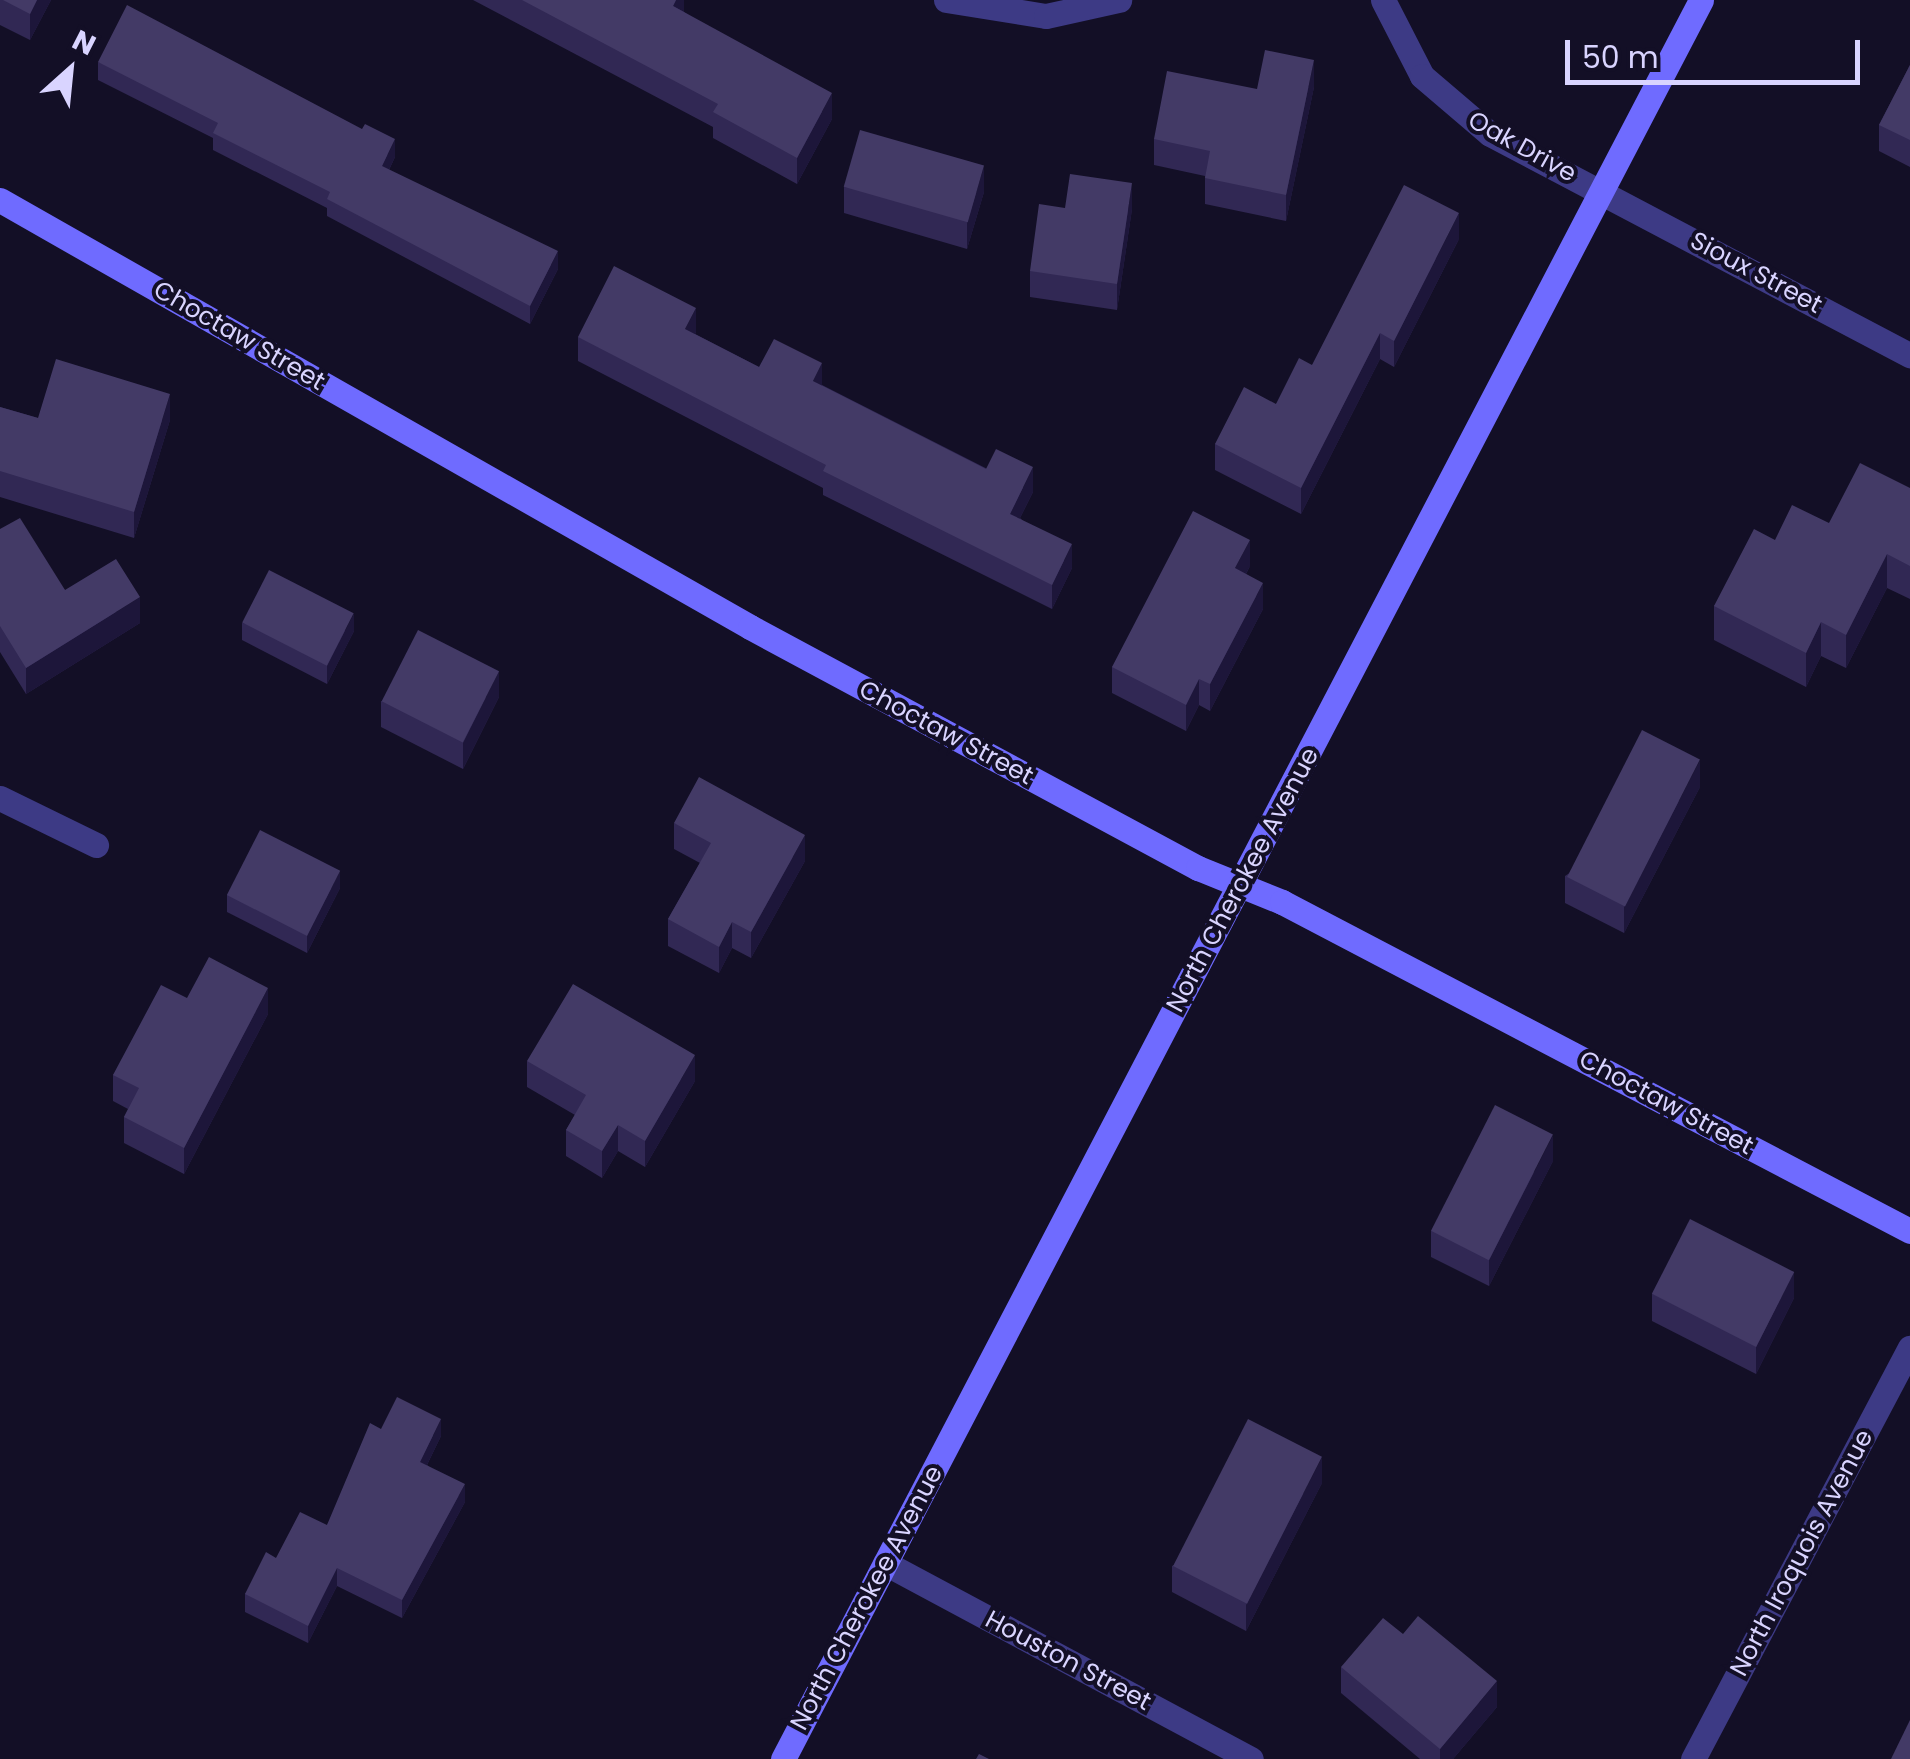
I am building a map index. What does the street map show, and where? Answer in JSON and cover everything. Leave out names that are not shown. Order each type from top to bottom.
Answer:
[{"type":"street","points":[[946,0],[1046,16],[1118,0]]},
{"type":"street","name":"Oak Drive","points":[[1383,0],[1422,76],[1454,110],[1602,190]]},
{"type":"street","name":"North Cherokee Avenue","points":[[783,1759],[1701,0]]},
{"type":"street","name":"Sioux Street","points":[[1602,190],[1910,355]]},
{"type":"street","name":"Choctaw Street","points":[[3,208],[750,627],[1240,886],[1910,1231]]},
{"type":"street","points":[[0,798],[96,846]]},
{"type":"street","name":"North Iroquois Avenue","points":[[1694,1759],[1910,1348]]},
{"type":"street","name":"Houston Street","points":[[885,1563],[1251,1759]]},
{"type":"building","points":[[3,0],[37,0],[30,14]]},
{"type":"building","points":[[522,0],[676,0],[673,6],[832,93],[797,158],[713,112],[718,104]]},
{"type":"building","points":[[127,5],[362,129],[365,124],[395,139],[382,166],[558,251],[530,306],[327,199],[330,192],[213,133],[218,123],[98,62]]},
{"type":"building","points":[[1265,50],[1314,60],[1286,195],[1205,178],[1210,151],[1154,139],[1167,71],[1257,89]]},
{"type":"building","points":[[1910,65],[1910,140],[1879,125]]},
{"type":"building","points":[[860,130],[984,166],[968,222],[844,187]]},
{"type":"building","points":[[1070,174],[1132,183],[1117,284],[1030,271],[1039,204],[1065,208]]},
{"type":"building","points":[[1404,185],[1459,213],[1394,341],[1380,333],[1301,488],[1215,444],[1244,387],[1276,404],[1299,358],[1312,365]]},
{"type":"building","points":[[614,266],[696,308],[685,329],[759,367],[774,339],[822,363],[813,381],[986,469],[996,449],[1033,467],[1010,514],[1072,544],[1052,585],[823,471],[826,465],[578,337]]},
{"type":"building","points":[[56,359],[170,394],[134,512],[0,471],[0,407],[38,418]]},
{"type":"building","points":[[1860,463],[1910,488],[1910,566],[1887,554],[1846,635],[1821,622],[1806,653],[1714,606],[1754,529],[1775,540],[1792,505],[1829,523]]},
{"type":"building","points":[[1193,511],[1250,540],[1235,568],[1263,583],[1210,684],[1199,679],[1186,705],[1112,667]]},
{"type":"building","points":[[20,518],[65,590],[116,559],[140,597],[26,668],[0,626],[0,529]]},
{"type":"building","points":[[269,570],[354,613],[327,666],[242,623]]},
{"type":"building","points":[[418,630],[499,671],[463,743],[382,701]]},
{"type":"building","points":[[1642,730],[1700,760],[1625,907],[1567,877]]},
{"type":"building","points":[[699,777],[805,835],[751,932],[732,922],[719,947],[668,919],[711,843],[674,823]]},
{"type":"building","points":[[260,830],[340,871],[307,936],[227,895]]},
{"type":"building","points":[[209,957],[268,988],[184,1148],[124,1117],[139,1088],[113,1075],[161,985],[187,998]]},
{"type":"building","points":[[573,984],[695,1055],[645,1141],[618,1125],[602,1151],[566,1130],[586,1095],[527,1061]]},
{"type":"building","points":[[1495,1105],[1553,1135],[1489,1260],[1431,1231]]},
{"type":"building","points":[[1690,1219],[1794,1272],[1756,1347],[1652,1294]]},
{"type":"building","points":[[397,1397],[441,1419],[420,1462],[465,1484],[402,1600],[337,1568],[308,1626],[245,1594],[266,1552],[276,1558],[300,1512],[327,1525],[370,1423],[381,1429]]},
{"type":"building","points":[[1248,1419],[1322,1457],[1247,1604],[1173,1566]]},
{"type":"building","points":[[1418,1616],[1497,1681],[1440,1749],[1341,1667],[1383,1618],[1403,1634]]},
{"type":"building","points":[[1910,1720],[1910,1759],[1891,1759]]}]
